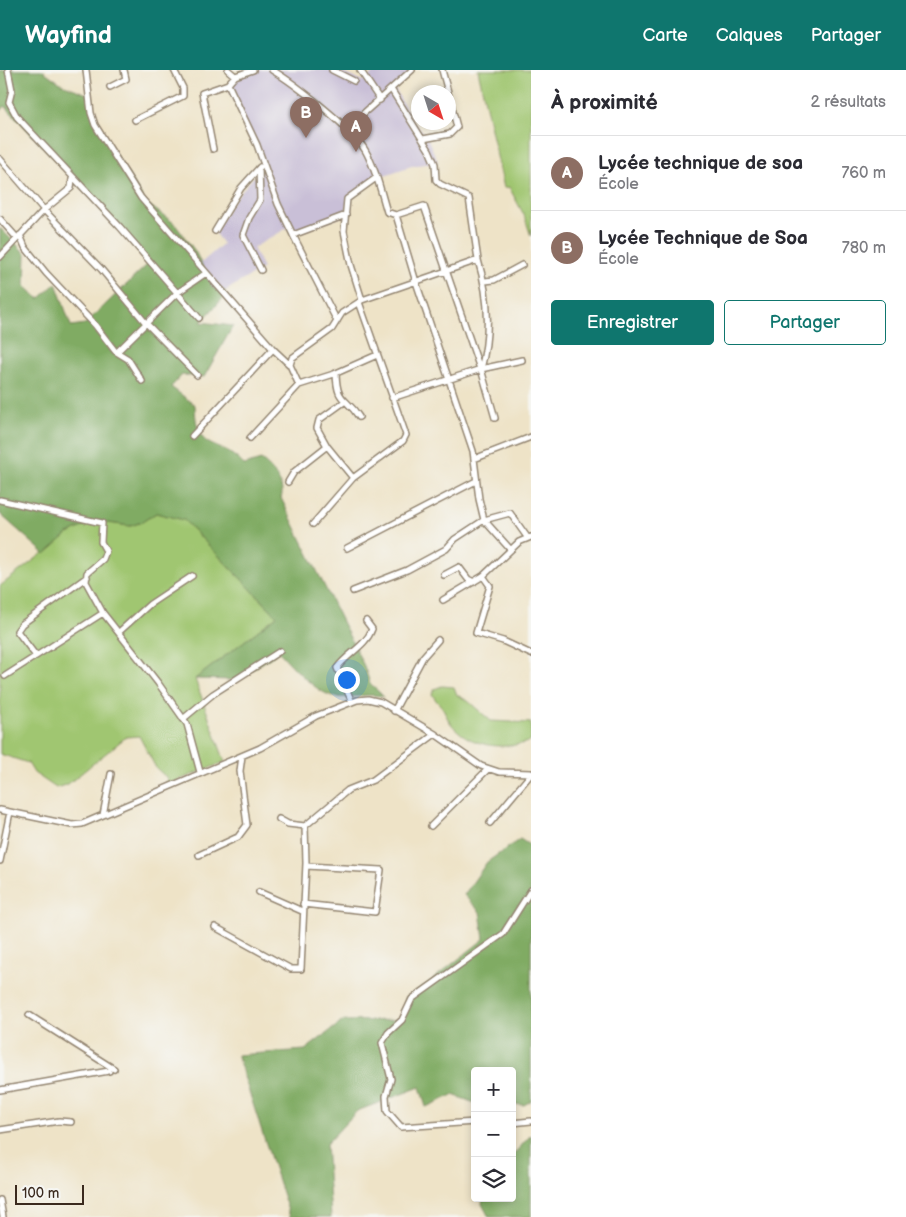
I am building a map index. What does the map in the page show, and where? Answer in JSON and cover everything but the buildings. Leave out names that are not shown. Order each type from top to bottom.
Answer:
[{"type":"street","points":[[8,70],[12,90],[9,102],[17,117],[72,179],[120,227],[199,318]]},
{"type":"street","points":[[86,70],[91,113],[95,125],[141,198],[206,274],[273,349],[290,365],[299,385]]},
{"type":"street","points":[[110,87],[126,79],[124,70]]},
{"type":"street","points":[[135,120],[182,96],[183,88],[174,70]]},
{"type":"street","points":[[228,70],[235,76]]},
{"type":"street","points":[[213,149],[202,93],[228,84],[235,76],[253,70]]},
{"type":"street","points":[[272,70],[296,85],[346,129],[366,151],[387,212],[396,215],[424,206],[445,272],[480,369],[494,418]]},
{"type":"street","points":[[332,70],[354,81]]},
{"type":"street","points":[[360,70],[380,100]]},
{"type":"street","points":[[346,129],[412,70]]},
{"type":"street","points":[[442,70],[446,85]]},
{"type":"street","points":[[228,84],[264,163],[278,204],[338,321]]},
{"type":"street","points":[[391,88],[434,160],[436,180],[440,184],[469,198],[478,260],[485,281],[488,299],[488,328],[480,369]]},
{"type":"street","points":[[423,139],[450,134],[455,130]]},
{"type":"street","points":[[0,159],[44,210],[102,269],[147,324],[197,375]]},
{"type":"street","points":[[215,231],[241,188],[264,163]]},
{"type":"street","points":[[259,168],[260,200],[243,235],[261,270]]},
{"type":"street","points":[[313,524],[353,478],[405,438],[361,301],[351,265],[344,228],[348,199],[376,178]]},
{"type":"street","points":[[0,257],[44,210],[71,188],[72,179]]},
{"type":"street","points":[[293,235],[346,215]]},
{"type":"street","points":[[396,215],[474,459],[484,520],[510,550]]},
{"type":"street","points":[[0,219],[18,236],[46,273],[117,352],[128,359],[142,382]]},
{"type":"street","points":[[290,365],[292,358],[332,329],[342,313],[361,301],[478,260]]},
{"type":"street","points":[[485,281],[494,280],[522,265]]},
{"type":"street","points":[[117,352],[177,293],[206,274]]},
{"type":"street","points":[[192,436],[273,349]]},
{"type":"street","points":[[250,438],[299,385],[336,373],[377,355]]},
{"type":"street","points":[[392,398],[448,378],[522,360]]},
{"type":"street","points":[[336,373],[336,389],[344,402],[359,417]]},
{"type":"street","points":[[344,402],[319,420],[317,428],[327,446],[353,478]]},
{"type":"street","points":[[474,459],[531,437]]},
{"type":"street","points":[[288,482],[294,472],[327,446]]},
{"type":"street","points":[[347,548],[476,480]]},
{"type":"street","points":[[0,500],[102,523],[101,542],[106,551],[103,560],[87,573],[86,582],[103,613],[187,724],[200,772]]},
{"type":"street","points":[[353,591],[407,570],[446,550],[455,539],[484,520],[510,513],[529,537],[510,550],[483,576],[442,600]]},
{"type":"street","points":[[444,575],[459,567],[468,579],[474,582]]},
{"type":"street","points":[[119,632],[150,604],[192,576]]},
{"type":"street","points":[[483,576],[490,586],[476,633],[503,641],[531,654]]},
{"type":"street","points":[[36,656],[17,631],[22,624],[87,577]]},
{"type":"street","points":[[5,676],[103,613]]},
{"type":"street","points":[[352,702],[337,668],[345,657],[368,640],[372,629],[366,620]]},
{"type":"street","points":[[394,711],[423,657],[438,640]]},
{"type":"street","points":[[183,719],[213,694],[280,651]]},
{"type":"street","points":[[0,810],[72,825],[82,824],[260,748],[330,708],[368,699],[381,702],[436,734],[469,759],[488,769],[507,773],[531,773]]},
{"type":"street","points":[[279,819],[288,824],[305,826],[348,790],[373,780],[436,734]]},
{"type":"street","points":[[199,855],[238,838],[247,825],[240,771],[242,756]]},
{"type":"street","points":[[431,826],[488,769]]},
{"type":"street","points":[[490,823],[531,773]]},
{"type":"street","points":[[102,815],[111,774]]},
{"type":"street","points":[[0,861],[10,812]]},
{"type":"street","points":[[216,927],[291,969],[301,969],[303,959],[302,911],[306,866],[305,826]]},
{"type":"street","points":[[303,904],[375,912],[381,870],[306,866]]},
{"type":"street","points":[[471,1122],[401,1127],[387,1111],[386,1096],[391,1079],[382,1043],[388,1033],[402,1020],[412,999],[503,934],[531,890]]},
{"type":"street","points":[[259,892],[302,911]]},
{"type":"street","points":[[0,1090],[111,1070],[29,1015]]},
{"type":"street","points":[[0,1130],[59,1121],[71,1122]]},
{"type":"street","points":[[516,1123],[531,1121]]},
{"type":"street","points":[[0,1200],[4,1217]]},
{"type":"shaded area","points":[[253,70],[335,70],[363,81],[377,70],[413,70],[395,89],[411,118],[411,130],[422,130],[425,133],[438,162],[411,166],[376,178],[348,199],[346,215],[293,235],[289,227],[253,248],[263,268],[225,291],[213,289],[201,263],[223,244],[214,232],[233,201],[263,166],[257,157],[262,157],[230,93],[228,86],[235,76]]},
{"type":"green space","points":[[0,70],[42,70],[62,84],[92,96],[92,111],[98,128],[146,203],[174,223],[195,251],[213,288],[225,291],[225,296],[201,322],[233,326],[204,377],[182,375],[171,387],[195,405],[196,421],[199,432],[204,439],[234,456],[244,465],[261,460],[277,477],[282,488],[281,498],[364,666],[370,683],[384,697],[372,695],[337,697],[329,695],[314,686],[279,652],[236,680],[195,679],[277,616],[184,520],[156,513],[142,522],[130,526],[94,521],[68,534],[45,554],[0,514],[0,228],[26,254],[25,286],[39,299],[56,283],[71,326],[85,324],[148,264],[140,250],[5,106],[0,112]]},
{"type":"green space","points":[[478,70],[531,70],[531,236],[524,215],[509,187],[504,188]]},
{"type":"green space","points":[[156,513],[184,520],[277,616],[195,679],[225,762],[166,785],[167,778],[156,768],[139,736],[126,737],[68,784],[56,788],[34,773],[28,763],[0,754],[0,586],[68,534],[94,521],[131,526],[142,522]]},
{"type":"green space","points":[[442,686],[454,687],[457,695],[468,701],[491,721],[531,723],[531,741],[509,746],[497,746],[475,741],[465,736],[449,721],[432,694],[434,689]]},
{"type":"green space","points":[[520,839],[531,846],[531,1101],[524,1105],[516,1104],[516,1067],[471,1067],[471,1102],[453,1095],[426,1107],[420,1087],[357,1111],[326,1144],[331,1217],[290,1217],[237,1055],[305,1050],[343,1021],[402,1020],[406,997],[427,984],[484,939],[480,912],[464,895],[487,862]]},
{"type":"green space","points":[[531,1135],[531,1217],[489,1217],[482,1202],[516,1202],[516,1152]]},
{"type":"place","name":"Lycée Technique de Soa","points":[[306,138]]},
{"type":"place","name":"Lycée technique de soa","points":[[356,152]]}]
